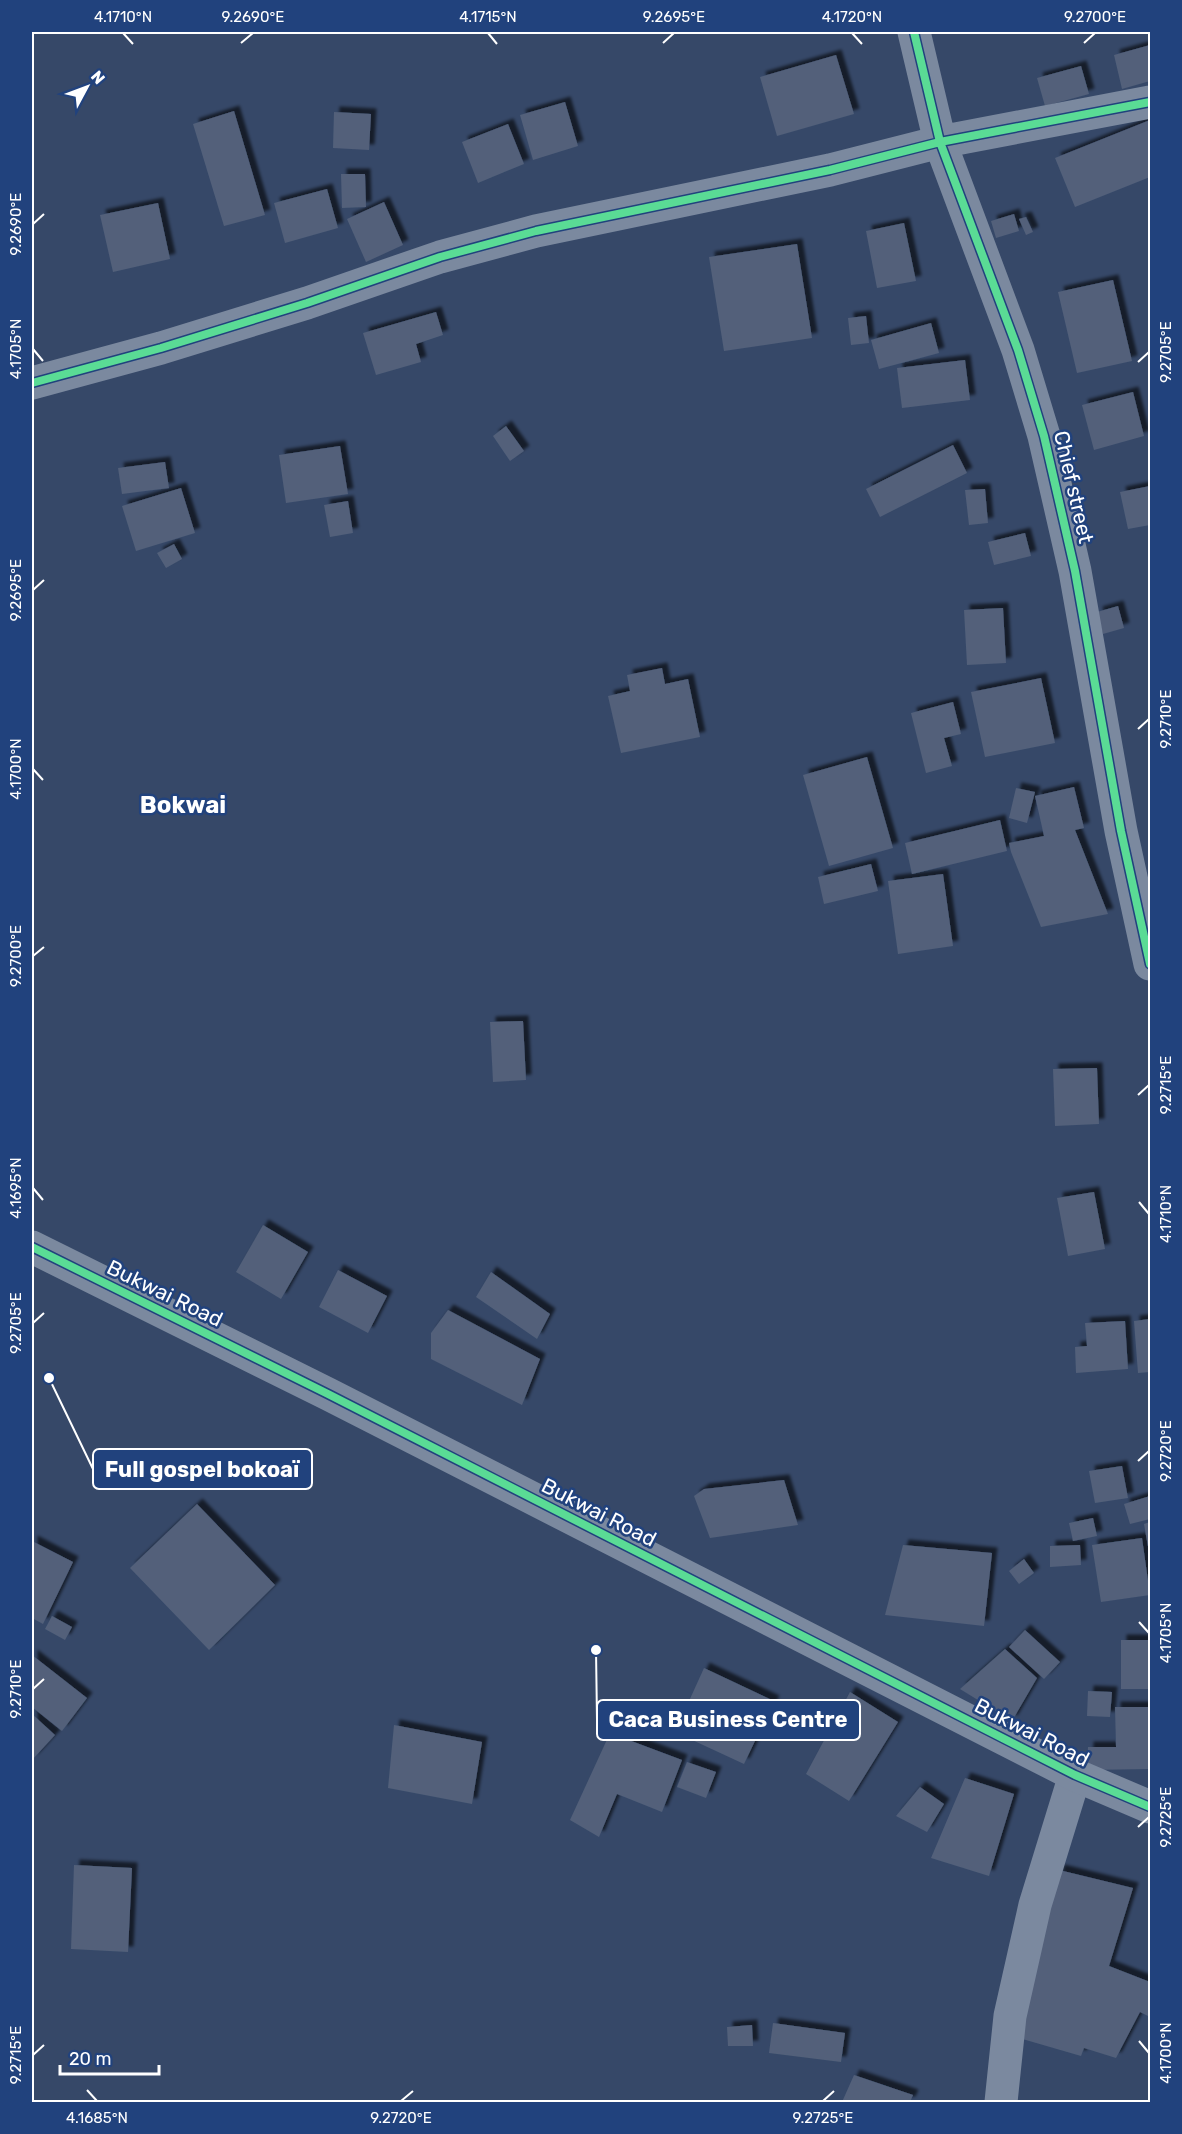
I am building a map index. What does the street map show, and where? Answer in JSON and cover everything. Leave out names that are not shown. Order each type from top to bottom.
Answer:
[{"type":"street","name":"Chief street","points":[[914,32],[940,142],[1018,350],[1044,436],[1075,571],[1121,831],[1150,964]]},
{"type":"street","points":[[32,383],[161,348],[308,303],[440,257],[536,231],[830,170],[940,142],[1150,102]]},
{"type":"street","name":"Bukwai Road","points":[[32,1247],[338,1399],[1075,1775],[1150,1807]]},
{"type":"street","points":[[1001,2103],[1010,2016],[1032,1916],[1075,1775]]},
{"type":"building","points":[[1150,45],[1150,81],[1122,89],[1114,55]]},
{"type":"building","points":[[836,55],[854,114],[777,136],[760,77]]},
{"type":"building","points":[[1081,66],[1089,94],[1045,106],[1037,78]]},
{"type":"building","points":[[565,102],[578,146],[533,160],[520,115]]},
{"type":"building","points":[[234,111],[265,215],[224,226],[193,124]]},
{"type":"building","points":[[334,112],[371,114],[369,150],[333,148]]},
{"type":"building","points":[[1150,120],[1150,177],[1075,207],[1055,158]]},
{"type":"building","points":[[508,124],[524,164],[478,183],[462,142]]},
{"type":"building","points":[[341,174],[365,174],[366,207],[342,208]]},
{"type":"building","points":[[327,189],[338,228],[285,243],[274,203]]},
{"type":"building","points":[[384,202],[403,245],[366,262],[347,219]]},
{"type":"building","points":[[158,203],[170,259],[113,272],[100,215]]},
{"type":"building","points":[[1014,214],[1019,231],[996,238],[991,221]]},
{"type":"building","points":[[1026,217],[1033,232],[1026,235],[1019,219]]},
{"type":"building","points":[[904,223],[916,281],[877,288],[866,231]]},
{"type":"building","points":[[797,244],[812,338],[724,351],[709,257]]},
{"type":"building","points":[[1113,280],[1132,361],[1077,373],[1058,292]]},
{"type":"building","points":[[436,312],[443,335],[416,344],[421,362],[376,375],[363,333]]},
{"type":"building","points":[[866,316],[869,343],[851,345],[848,318]]},
{"type":"building","points":[[931,323],[939,353],[879,369],[871,340]]},
{"type":"building","points":[[965,360],[970,400],[902,408],[897,368]]},
{"type":"building","points":[[1133,392],[1144,436],[1094,450],[1082,405]]},
{"type":"building","points":[[506,426],[524,451],[510,461],[493,436]]},
{"type":"building","points":[[953,445],[967,473],[880,517],[866,489]]},
{"type":"building","points":[[340,446],[348,494],[286,503],[279,455]]},
{"type":"building","points":[[165,462],[169,488],[122,494],[118,468]]},
{"type":"building","points":[[1150,486],[1150,525],[1128,529],[1120,492]]},
{"type":"building","points":[[181,488],[195,533],[136,551],[122,506]]},
{"type":"building","points":[[985,489],[988,523],[969,525],[965,490]]},
{"type":"building","points":[[348,501],[353,533],[330,537],[324,505]]},
{"type":"building","points":[[1025,533],[1031,556],[994,565],[988,542]]},
{"type":"building","points":[[174,544],[182,559],[166,568],[157,553]]},
{"type":"building","points":[[1118,606],[1124,628],[1103,634],[1097,612]]},
{"type":"building","points":[[1003,608],[1006,663],[967,665],[964,610]]},
{"type":"building","points":[[662,668],[665,684],[688,679],[700,737],[621,753],[608,696],[630,691],[627,675]]},
{"type":"building","points":[[1041,678],[1055,743],[985,757],[971,692]]},
{"type":"building","points":[[953,702],[961,734],[944,738],[952,766],[926,773],[911,713]]},
{"type":"building","points":[[867,757],[893,848],[829,866],[803,775]]},
{"type":"building","points":[[1074,787],[1084,828],[1075,830],[1108,914],[1041,927],[1009,843],[1044,836],[1035,796]]},
{"type":"building","points":[[1016,788],[1035,792],[1027,823],[1009,818]]},
{"type":"building","points":[[1000,820],[1007,851],[912,874],[905,843]]},
{"type":"building","points":[[871,864],[878,891],[824,904],[818,877]]},
{"type":"building","points":[[943,874],[953,946],[898,954],[888,881]]},
{"type":"building","points":[[523,1021],[526,1080],[493,1082],[490,1022]]},
{"type":"building","points":[[1097,1068],[1099,1124],[1055,1126],[1053,1069]]},
{"type":"building","points":[[1094,1192],[1105,1249],[1068,1256],[1057,1198]]},
{"type":"building","points":[[263,1225],[308,1252],[281,1299],[236,1272]]},
{"type":"building","points":[[338,1270],[387,1296],[368,1333],[319,1307]]},
{"type":"building","points":[[491,1272],[550,1314],[537,1339],[476,1297]]},
{"type":"building","points":[[448,1310],[540,1359],[522,1405],[431,1359],[431,1333]]},
{"type":"building","points":[[1150,1319],[1150,1372],[1138,1373],[1134,1321]]},
{"type":"building","points":[[1125,1321],[1128,1369],[1076,1373],[1075,1347],[1087,1346],[1085,1323]]},
{"type":"building","points":[[1122,1466],[1128,1498],[1095,1503],[1089,1471]]},
{"type":"building","points":[[784,1480],[798,1525],[710,1538],[694,1496],[704,1489]]},
{"type":"building","points":[[1150,1496],[1150,1519],[1130,1524],[1124,1504]]},
{"type":"building","points":[[197,1504],[275,1585],[209,1650],[130,1568]]},
{"type":"building","points":[[1093,1518],[1097,1536],[1073,1541],[1069,1523]]},
{"type":"building","points":[[1150,1522],[1150,1552],[1149,1552],[1144,1524]]},
{"type":"building","points":[[1142,1538],[1150,1595],[1101,1602],[1092,1545]]},
{"type":"building","points":[[32,1541],[73,1562],[43,1624],[32,1618]]},
{"type":"building","points":[[903,1545],[992,1553],[984,1626],[885,1615]]},
{"type":"building","points":[[1080,1545],[1081,1565],[1050,1567],[1050,1546]]},
{"type":"building","points":[[1024,1559],[1034,1573],[1019,1584],[1009,1571]]},
{"type":"building","points":[[52,1616],[72,1627],[65,1640],[45,1629]]},
{"type":"building","points":[[1025,1630],[1060,1662],[1044,1679],[1009,1647]]},
{"type":"building","points":[[1121,1640],[1150,1640],[1150,1689],[1121,1689]]},
{"type":"building","points":[[1005,1649],[1037,1678],[1012,1721],[960,1689]]},
{"type":"building","points":[[32,1655],[87,1698],[62,1731],[32,1707]]},
{"type":"building","points":[[704,1668],[774,1701],[744,1764],[675,1732]]},
{"type":"building","points":[[1088,1691],[1112,1692],[1110,1717],[1087,1716]]},
{"type":"building","points":[[850,1692],[898,1722],[849,1801],[806,1774]]},
{"type":"building","points":[[1115,1707],[1150,1707],[1150,1769],[1087,1770],[1088,1747],[1116,1747]]},
{"type":"building","points":[[32,1714],[55,1735],[32,1760]]},
{"type":"building","points":[[394,1725],[482,1742],[472,1804],[388,1788]]},
{"type":"building","points":[[610,1733],[682,1760],[662,1812],[617,1794],[599,1837],[570,1820]]},
{"type":"building","points":[[687,1762],[716,1772],[706,1798],[677,1787]]},
{"type":"building","points":[[965,1778],[1014,1794],[989,1876],[931,1858]]},
{"type":"building","points":[[920,1787],[944,1804],[927,1832],[896,1816]]},
{"type":"building","points":[[74,1865],[132,1868],[128,1952],[71,1949]]},
{"type":"building","points":[[1059,1870],[1133,1888],[1109,1966],[1150,1982],[1150,2017],[1140,2012],[1116,2058],[1084,2048],[1081,2056],[1019,2038]]},
{"type":"building","points":[[773,2023],[845,2033],[841,2062],[769,2053]]},
{"type":"building","points":[[752,2025],[753,2046],[728,2046],[727,2027]]},
{"type":"building","points":[[854,2075],[913,2095],[910,2102],[842,2102]]},
{"type":"cycle path","points":[[914,32],[940,142],[1018,350],[1044,436],[1075,571],[1121,831],[1150,964]]},
{"type":"cycle path","points":[[32,383],[161,348],[307,303],[440,257],[536,231],[830,170],[940,142],[1150,102]]},
{"type":"cycle path","points":[[32,1247],[328,1394],[1075,1775],[1150,1807]]},
{"type":"place","name":"Full gospel bokoaï","points":[[49,1378]]},
{"type":"place","name":"Caca Business Centre","points":[[596,1650]]},
{"type":"district","name":"Bokwai","points":[[183,805]]}]
